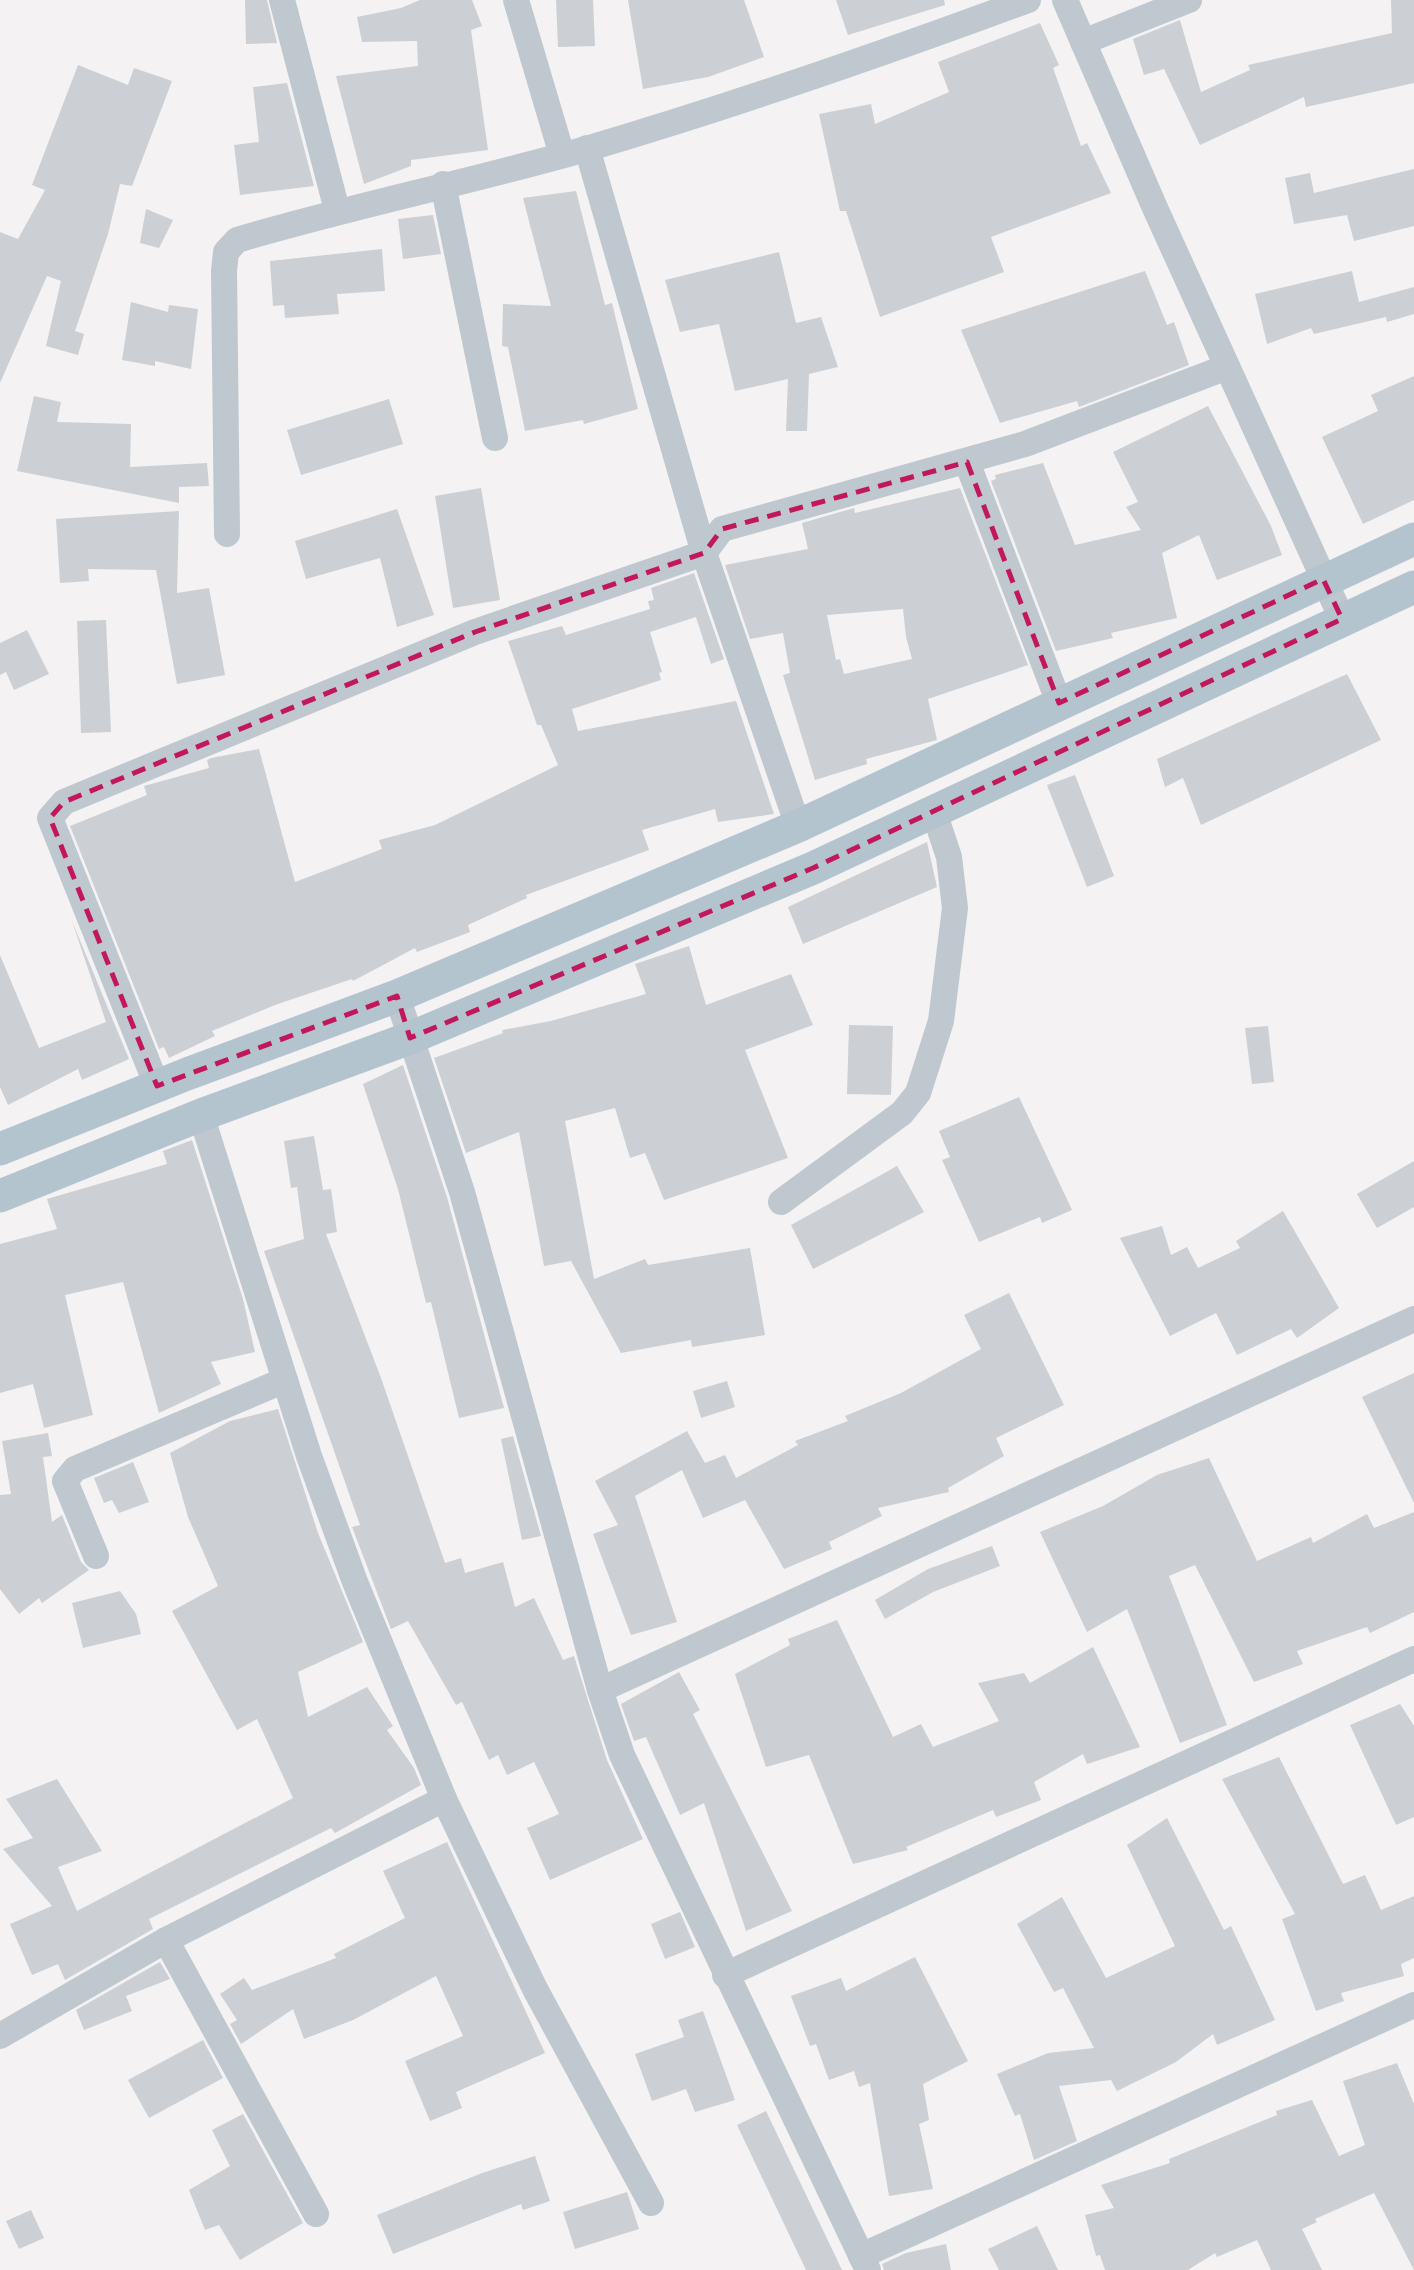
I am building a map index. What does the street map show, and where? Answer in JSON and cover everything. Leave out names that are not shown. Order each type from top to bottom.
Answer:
[{"type":"main road","points":[[0,1149],[157,1086],[397,996],[797,826],[1323,579],[1414,539]]},
{"type":"main road","points":[[0,1196],[201,1115],[410,1038],[813,868],[933,809],[1414,587]]},
{"type":"street","points":[[282,0],[337,210]]},
{"type":"street","points":[[516,0],[575,152],[704,553],[797,826]]},
{"type":"street","points":[[227,534],[226,252],[237,240],[337,210],[575,152],[834,71],[1028,0]]},
{"type":"street","points":[[1065,0],[1227,367],[1342,618]]},
{"type":"street","points":[[1083,42],[1189,0]]},
{"type":"street","points":[[443,184],[495,438]]},
{"type":"street","points":[[157,1086],[50,818],[64,802],[475,632],[704,553],[722,528],[1025,444],[1227,367]]},
{"type":"street","points":[[967,462],[1059,703]]},
{"type":"street","points":[[781,1202],[902,1113],[918,1093],[941,1021],[955,908],[949,857],[933,809]]},
{"type":"street","points":[[397,996],[461,1192],[600,1690],[622,1755],[865,2263],[1414,2005]]},
{"type":"street","points":[[201,1115],[285,1380],[355,1582],[444,1799],[535,1989],[651,2203]]},
{"type":"street","points":[[600,1690],[1414,1319]]},
{"type":"street","points":[[96,1556],[65,1481],[75,1469],[285,1380]]},
{"type":"street","points":[[725,1975],[1414,1659]]},
{"type":"street","points":[[0,2036],[166,1940],[444,1799]]},
{"type":"street","points":[[166,1940],[316,2214]]},
{"type":"highlighted area","points":[[967,462],[1059,703],[1323,579],[1342,619],[813,868],[410,1038],[397,996],[157,1086],[50,818],[64,802],[475,632],[704,553],[722,529]]},
{"type":"building","points":[[245,0],[267,0],[277,43],[246,44]]},
{"type":"building","points":[[420,0],[472,0],[482,26],[471,30],[488,150],[411,160],[411,166],[364,184],[336,76],[418,66],[417,41],[362,42],[357,17],[401,8]]},
{"type":"building","points":[[556,0],[593,0],[595,46],[558,47]]},
{"type":"building","points":[[628,0],[744,0],[764,57],[708,77],[643,89]]},
{"type":"building","points":[[836,0],[944,0],[945,5],[848,35]]},
{"type":"building","points":[[1391,0],[1414,0],[1414,83],[1306,107],[1304,97],[1200,145],[1164,69],[1144,75],[1133,39],[1180,20],[1201,92],[1250,70],[1248,65],[1392,33]]},
{"type":"building","points":[[1040,23],[1059,65],[1053,68],[1081,146],[1087,143],[1111,193],[991,237],[1004,272],[880,317],[846,211],[840,211],[819,114],[871,104],[875,124],[949,92],[938,62]]},
{"type":"building","points":[[78,65],[128,85],[134,68],[172,81],[132,186],[120,184],[108,234],[75,331],[84,334],[78,355],[46,346],[61,281],[47,276],[0,383],[0,232],[18,239],[45,190],[32,185]]},
{"type":"building","points":[[287,83],[314,186],[240,195],[234,145],[259,142],[253,87]]},
{"type":"building","points":[[1414,169],[1414,226],[1354,241],[1347,215],[1294,224],[1285,178],[1310,173],[1314,193]]},
{"type":"building","points":[[576,191],[605,305],[612,303],[638,409],[584,424],[583,420],[525,431],[508,347],[502,346],[503,304],[551,306],[523,198]]},
{"type":"building","points":[[146,209],[173,220],[159,248],[140,243]]},
{"type":"building","points":[[433,215],[441,254],[403,259],[398,219]]},
{"type":"building","points":[[382,249],[385,291],[337,294],[339,314],[285,318],[284,305],[273,306],[270,261]]},
{"type":"building","points":[[779,252],[796,323],[821,317],[838,367],[809,374],[807,431],[786,431],[788,379],[735,391],[719,324],[680,332],[665,280]]},
{"type":"building","points":[[1145,271],[1167,325],[1174,322],[1189,365],[1079,407],[1077,401],[1000,423],[961,330]]},
{"type":"building","points":[[1352,271],[1359,302],[1414,287],[1414,314],[1387,322],[1386,317],[1314,334],[1311,328],[1267,344],[1255,294]]},
{"type":"building","points":[[131,302],[168,312],[169,305],[198,309],[191,369],[155,361],[155,366],[122,360]]},
{"type":"building","points":[[1414,376],[1414,500],[1363,524],[1322,437],[1378,411],[1371,395]]},
{"type":"building","points":[[34,396],[61,402],[57,422],[131,424],[130,467],[207,463],[209,486],[179,487],[179,503],[17,471]]},
{"type":"building","points":[[389,399],[403,444],[301,475],[287,430]]},
{"type":"building","points":[[1208,406],[1271,526],[1282,555],[1217,580],[1199,535],[1162,553],[1177,618],[1111,633],[1113,638],[1056,651],[991,481],[996,479],[995,475],[1043,463],[1075,545],[1141,530],[1126,507],[1138,502],[1113,452]]},
{"type":"building","points":[[481,488],[500,600],[453,608],[435,496]]},
{"type":"building","points":[[960,488],[1028,665],[928,699],[937,740],[866,759],[867,764],[815,780],[783,675],[790,673],[783,633],[750,639],[725,565],[808,549],[802,523],[854,508],[855,513]],"holes":[[[903,609],[912,659],[844,674],[840,659],[836,660],[827,615]]]},
{"type":"building","points":[[397,509],[434,615],[397,627],[380,558],[306,579],[295,541]]},
{"type":"building","points":[[179,511],[177,593],[209,588],[225,675],[177,684],[156,570],[88,569],[89,581],[60,583],[56,519]]},
{"type":"building","points":[[694,573],[724,659],[711,664],[696,617],[650,632],[662,672],[659,673],[661,680],[572,709],[578,731],[736,701],[774,814],[718,822],[715,809],[642,830],[649,850],[526,895],[527,898],[468,925],[470,932],[417,952],[415,948],[353,981],[352,979],[275,1005],[212,1031],[215,1036],[169,1058],[164,1047],[159,1049],[70,826],[147,795],[144,786],[209,768],[207,760],[211,758],[259,749],[295,882],[382,849],[379,840],[435,825],[558,765],[541,725],[537,725],[508,641],[562,626],[566,635],[650,609],[648,601],[654,600],[651,588]]},
{"type":"building","points":[[106,620],[111,732],[81,733],[77,621]]},
{"type":"building","points":[[27,630],[49,674],[14,690],[6,672],[0,675],[0,643]]},
{"type":"building","points":[[1347,674],[1381,740],[1201,825],[1183,778],[1165,787],[1157,759]]},
{"type":"building","points":[[1075,775],[1114,876],[1087,887],[1047,785]]},
{"type":"building","points":[[927,842],[937,887],[803,944],[788,907]]},
{"type":"building","points":[[72,921],[129,1059],[82,1080],[78,1069],[8,1105],[0,1087],[0,955],[39,1048],[106,1022]]},
{"type":"building","points":[[689,946],[706,1005],[791,974],[813,1025],[745,1050],[788,1158],[664,1200],[645,1153],[630,1158],[615,1108],[565,1121],[594,1279],[645,1259],[648,1265],[750,1248],[765,1335],[692,1347],[691,1340],[621,1353],[571,1261],[544,1266],[519,1132],[466,1153],[434,1058],[503,1033],[502,1030],[551,1021],[646,994],[635,964]]},
{"type":"building","points":[[849,1025],[893,1026],[891,1095],[847,1094]]},
{"type":"building","points":[[1268,1026],[1274,1082],[1252,1084],[1245,1028]]},
{"type":"building","points":[[403,1065],[447,1197],[504,1408],[459,1418],[431,1302],[426,1303],[398,1189],[363,1084]]},
{"type":"building","points":[[1019,1097],[1072,1210],[1042,1223],[1040,1217],[979,1242],[942,1160],[950,1157],[939,1131]]},
{"type":"building","points":[[314,1136],[323,1190],[331,1189],[337,1232],[326,1234],[381,1378],[445,1563],[461,1558],[465,1573],[503,1562],[515,1607],[534,1598],[563,1660],[574,1656],[607,1760],[643,1839],[550,1880],[527,1828],[559,1814],[534,1762],[507,1775],[498,1755],[489,1760],[462,1702],[456,1705],[408,1621],[391,1629],[352,1527],[360,1525],[264,1251],[304,1239],[297,1187],[291,1188],[284,1141]]},
{"type":"building","points":[[192,1140],[243,1299],[255,1352],[211,1362],[221,1384],[159,1413],[123,1282],[65,1295],[93,1415],[44,1428],[33,1384],[0,1393],[0,1244],[57,1229],[47,1199],[167,1164],[163,1151]]},
{"type":"building","points":[[1414,1161],[1414,1207],[1377,1228],[1357,1194]]},
{"type":"building","points":[[897,1166],[924,1212],[813,1269],[791,1225]]},
{"type":"building","points":[[1283,1211],[1339,1308],[1297,1338],[1291,1329],[1237,1355],[1216,1313],[1170,1336],[1120,1238],[1162,1226],[1171,1255],[1187,1247],[1198,1268],[1240,1248],[1236,1241]]},
{"type":"building","points":[[1009,1293],[1064,1405],[996,1438],[1004,1456],[948,1488],[949,1492],[878,1508],[882,1516],[829,1542],[832,1549],[784,1569],[745,1500],[703,1518],[682,1470],[635,1496],[677,1622],[631,1635],[593,1534],[618,1525],[595,1481],[687,1431],[705,1463],[725,1455],[736,1478],[798,1445],[795,1441],[848,1421],[845,1416],[901,1393],[981,1349],[964,1315]]},
{"type":"building","points":[[1414,1373],[1414,1503],[1362,1397]]},
{"type":"building","points":[[727,1381],[735,1407],[701,1418],[693,1391]]},
{"type":"building","points":[[278,1409],[318,1533],[363,1642],[298,1672],[308,1717],[367,1687],[393,1726],[387,1730],[414,1768],[421,1785],[335,1833],[331,1828],[149,1919],[153,1929],[65,1980],[58,1964],[32,1975],[10,1924],[52,1906],[3,1849],[33,1838],[6,1799],[57,1779],[102,1851],[58,1867],[77,1911],[293,1798],[257,1719],[237,1730],[172,1611],[218,1586],[188,1517],[170,1453],[230,1421]]},
{"type":"building","points":[[48,1433],[52,1456],[43,1457],[52,1522],[62,1515],[81,1562],[89,1570],[42,1603],[39,1598],[19,1614],[0,1589],[0,1495],[11,1494],[2,1441]]},
{"type":"building","points":[[513,1436],[541,1536],[522,1540],[501,1439]]},
{"type":"building","points":[[1209,1458],[1257,1561],[1311,1537],[1313,1543],[1367,1514],[1374,1528],[1414,1512],[1414,1612],[1370,1633],[1367,1627],[1297,1651],[1303,1664],[1254,1682],[1195,1565],[1169,1576],[1227,1725],[1180,1743],[1127,1609],[1087,1632],[1040,1532],[1103,1506],[1157,1475]]},
{"type":"building","points":[[133,1462],[149,1502],[119,1513],[112,1500],[104,1503],[94,1478]]},
{"type":"building","points":[[992,1546],[1000,1566],[933,1592],[885,1619],[875,1600],[928,1569]]},
{"type":"building","points":[[120,1591],[136,1614],[141,1634],[83,1648],[72,1603]]},
{"type":"building","points":[[837,1620],[893,1737],[921,1724],[933,1747],[999,1721],[978,1683],[1024,1673],[1030,1683],[1093,1647],[1140,1747],[1087,1764],[1083,1754],[1034,1782],[1041,1800],[996,1817],[993,1810],[906,1847],[908,1850],[853,1864],[809,1755],[766,1767],[735,1674],[790,1645],[788,1639]]},
{"type":"building","points":[[679,1672],[700,1710],[693,1714],[792,1911],[746,1931],[704,1803],[680,1815],[646,1737],[634,1741],[621,1704]]},
{"type":"building","points":[[1400,1704],[1414,1726],[1414,1817],[1396,1825],[1350,1725]]},
{"type":"building","points":[[1279,1757],[1343,1884],[1365,1875],[1381,1910],[1414,1896],[1414,1958],[1401,1964],[1404,1976],[1341,1993],[1344,2001],[1316,2011],[1282,1919],[1295,1914],[1222,1779]]},
{"type":"building","points":[[1167,1818],[1224,1930],[1231,1926],[1275,2020],[1217,2045],[1213,2034],[1176,2062],[1117,2091],[1111,2080],[1059,2086],[1077,2141],[1034,2160],[1020,2114],[1015,2116],[997,2074],[1048,2053],[1094,2048],[1063,1988],[1054,1992],[1017,1924],[1062,1897],[1106,1978],[1175,1946],[1127,1845]]},
{"type":"building","points":[[447,1842],[545,2053],[456,2092],[462,2108],[430,2121],[405,2061],[463,2036],[436,1976],[353,2020],[304,2039],[293,2009],[241,2044],[230,2024],[237,2020],[220,1994],[244,1978],[252,1990],[336,1958],[334,1954],[405,1918],[383,1871]]},
{"type":"building","points":[[680,1912],[695,1947],[665,1959],[651,1924]]},
{"type":"building","points":[[915,1957],[968,2061],[923,2084],[929,2120],[919,2124],[933,2189],[889,2196],[870,2083],[859,2087],[854,2071],[829,2080],[816,2044],[810,2046],[791,1996],[841,1978],[846,1991]]},
{"type":"building","points":[[160,1962],[170,1979],[126,1996],[132,2011],[84,2030],[76,2010]]},
{"type":"building","points":[[703,2011],[735,2100],[695,2112],[686,2089],[652,2101],[635,2054],[684,2037],[678,2020]]},
{"type":"building","points":[[203,2040],[223,2078],[149,2118],[128,2080]]},
{"type":"building","points":[[1397,2063],[1414,2104],[1414,2270],[1374,2193],[1315,2219],[1317,2222],[1302,2229],[1322,2270],[1271,2270],[1257,2240],[1217,2257],[1215,2253],[1188,2270],[1105,2270],[1100,2255],[1096,2256],[1085,2215],[1114,2208],[1101,2185],[1170,2163],[1169,2159],[1277,2115],[1276,2111],[1312,2100],[1339,2156],[1365,2145],[1343,2081]]},
{"type":"building","points":[[766,2111],[842,2270],[806,2270],[737,2125]]},
{"type":"building","points":[[243,2114],[303,2223],[240,2260],[219,2225],[205,2230],[189,2190],[230,2166],[212,2130]]},
{"type":"building","points":[[535,2156],[550,2201],[523,2210],[521,2204],[393,2254],[377,2215],[482,2173]]},
{"type":"building","points":[[627,2192],[639,2229],[575,2249],[563,2212]]},
{"type":"building","points":[[31,2210],[44,2238],[19,2249],[6,2221]]},
{"type":"building","points":[[1037,2226],[1058,2270],[999,2270],[988,2249]]},
{"type":"building","points":[[946,2244],[951,2270],[884,2270],[882,2264],[906,2253]]}]
